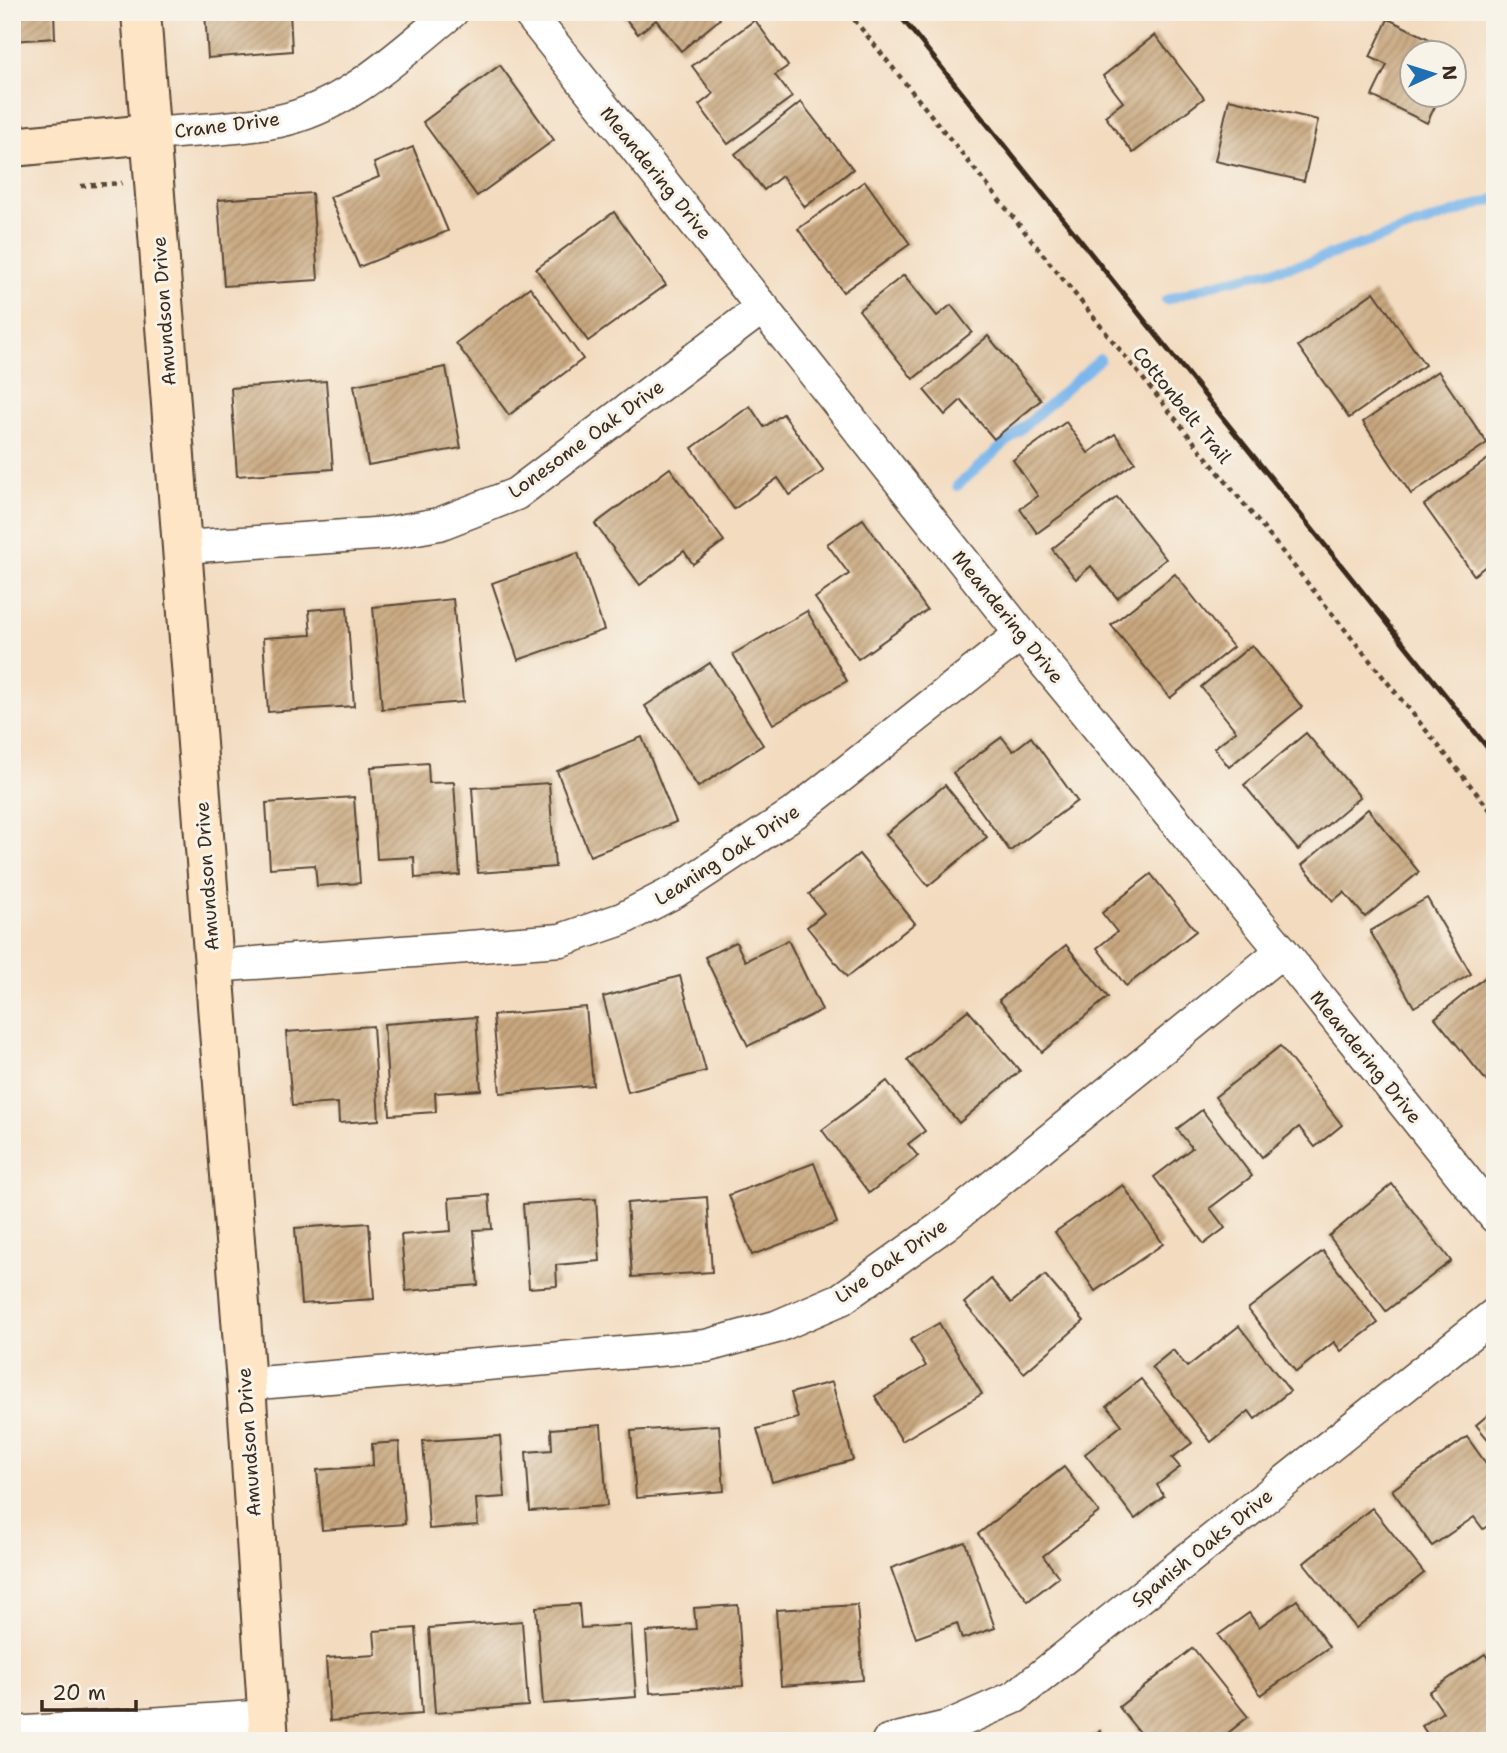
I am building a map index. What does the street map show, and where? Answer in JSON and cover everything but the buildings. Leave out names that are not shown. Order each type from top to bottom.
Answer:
[{"type":"street","name":"Amundson Drive","points":[[141,12],[246,1384],[268,1728]]},
{"type":"street","name":"Crane Drive","points":[[12,147],[281,121],[319,107],[367,80],[452,12]]},
{"type":"street","name":"Meandering Drive","points":[[528,12],[1021,634],[1282,951],[1495,1217]]},
{"type":"street","name":"Lonesome Oak Drive","points":[[182,547],[390,533],[439,524],[516,494],[763,307]]},
{"type":"street","name":"Leaning Oak Drive","points":[[214,966],[561,940],[622,919],[676,891],[797,811],[1021,634]]},
{"type":"street","name":"Live Oak Drive","points":[[246,1384],[706,1346],[787,1322],[841,1300],[946,1224],[1282,951]]},
{"type":"street","name":"Spanish Oaks Drive","points":[[888,1741],[947,1727],[1015,1697],[1495,1314]]},
{"type":"street","points":[[12,1732],[268,1728]]},
{"type":"path","name":"Cottonbelt Trail","points":[[848,12],[1495,816]]},
{"type":"waterway","points":[[1166,300],[1214,284],[1309,262],[1495,199]]},
{"type":"waterway","points":[[957,486],[1100,359]]},
{"type":"railway","points":[[897,12],[1495,757]]}]
